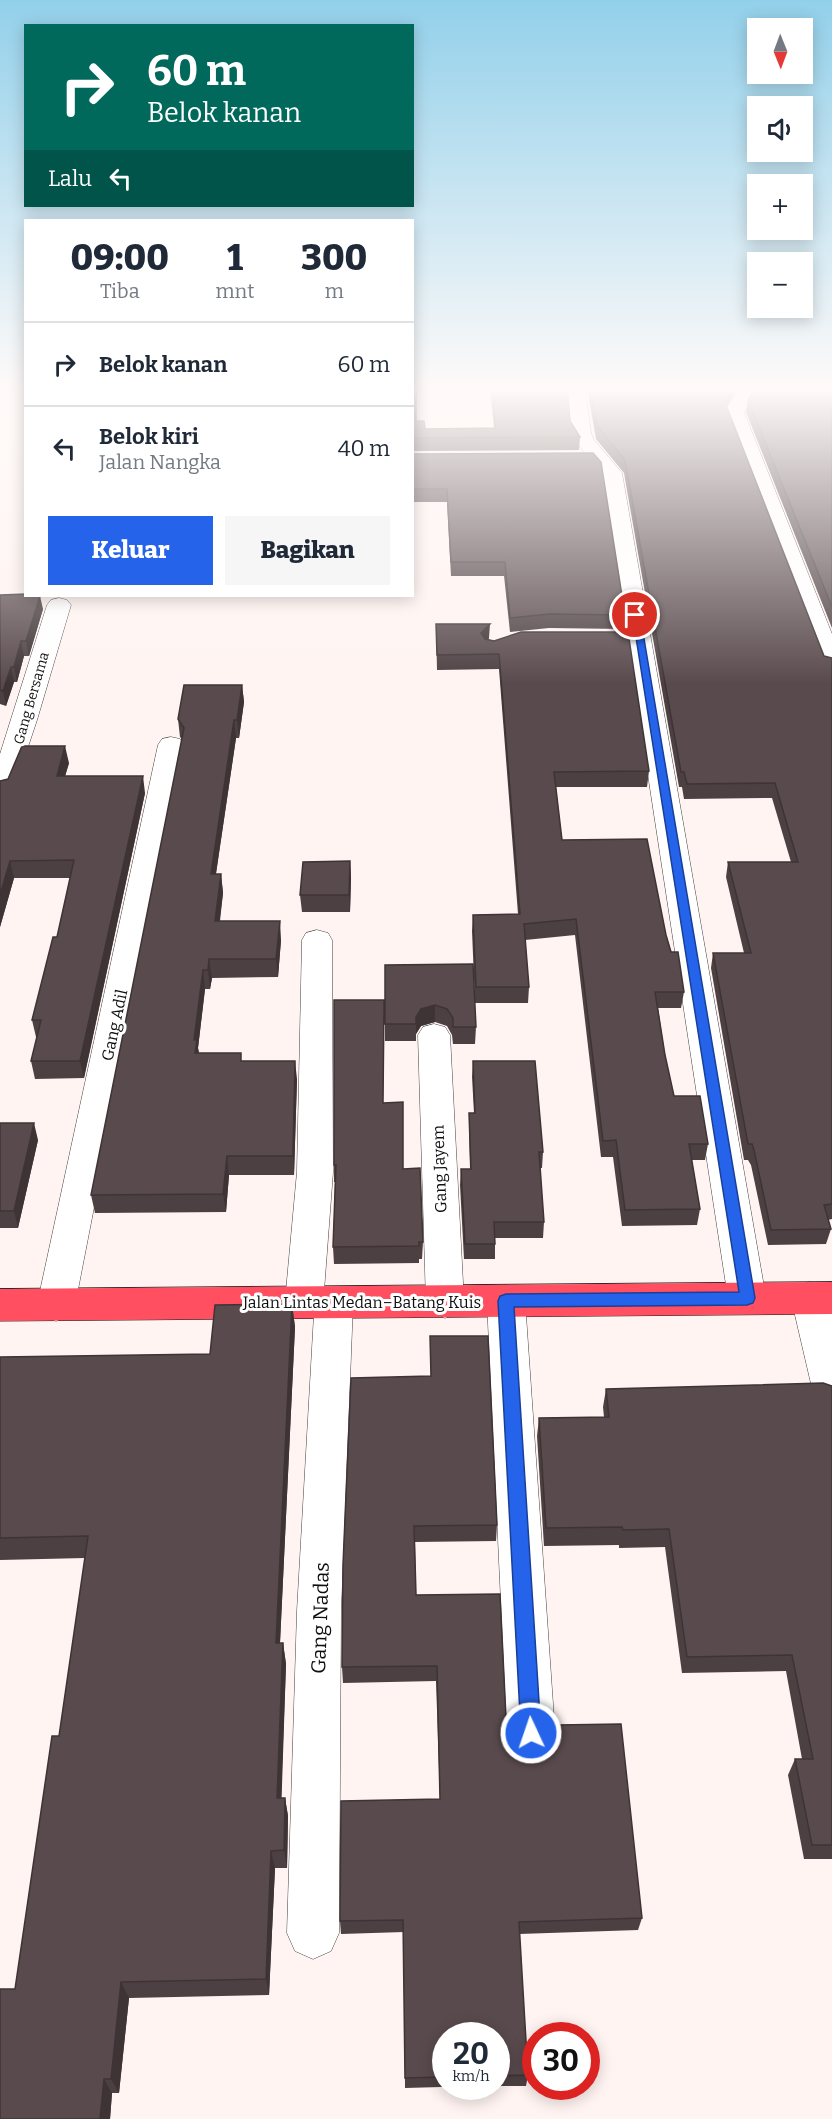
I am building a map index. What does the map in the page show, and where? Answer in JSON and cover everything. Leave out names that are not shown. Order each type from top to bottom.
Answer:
[{"type":"highway","name":"Jalan Lintas Medan–Batang Kuis","points":[[0,1305],[821,1298]]},
{"type":"street","points":[[613,487],[627,638],[747,1298]]},
{"type":"street","points":[[762,487],[832,664]]},
{"type":"street","name":"Gang Bersama","points":[[0,789],[18,746],[36,676],[59,605]]},
{"type":"street","name":"Gang Adil","points":[[56,1305],[171,745]]},
{"type":"street","name":"Gang Nadas","points":[[314,1933],[319,1611],[319,1303],[315,1172],[317,940]]},
{"type":"street","name":"Gang Jayem","points":[[434,1035],[444,1302]]},
{"type":"street","points":[[821,1298],[832,1388]]},
{"type":"street","points":[[506,1301],[531,1733]]},
{"type":"building","points":[[414,487],[605,487],[625,615],[550,614],[510,618],[505,562],[451,562],[447,489],[414,489]]},
{"type":"building","points":[[630,487],[758,487],[824,656],[832,658],[832,1204],[824,1205],[831,1229],[771,1230],[754,1150],[752,1144],[748,1144],[713,953],[751,953],[728,862],[798,862],[775,783],[687,784],[684,772],[681,772]]},
{"type":"building","points":[[783,487],[832,487],[832,607]]},
{"type":"building","points":[[24,594],[24,597],[40,597],[26,641],[21,641],[14,667],[11,667],[3,691],[0,690],[0,595]]},
{"type":"building","points":[[436,624],[490,624],[481,633],[485,639],[494,641],[521,632],[628,632],[649,771],[554,772],[562,840],[647,839],[666,935],[671,952],[678,952],[684,992],[655,992],[665,1055],[674,1096],[700,1096],[708,1144],[689,1144],[700,1209],[625,1210],[616,1140],[603,1141],[576,919],[524,924],[529,987],[476,987],[473,915],[520,914],[499,654],[437,655]]},
{"type":"building","points":[[184,685],[242,685],[237,720],[234,720],[211,874],[221,874],[215,921],[280,921],[276,959],[209,959],[208,970],[203,970],[194,1040],[197,1040],[195,1053],[241,1053],[241,1061],[295,1061],[293,1156],[227,1156],[223,1194],[91,1195],[184,728],[178,719]]},
{"type":"building","points":[[22,746],[65,746],[57,776],[143,776],[80,1061],[31,1061],[41,1020],[32,1020],[53,937],[57,937],[74,860],[10,861],[0,895],[0,781],[8,779]]},
{"type":"building","points":[[350,861],[349,895],[300,895],[303,862]]},
{"type":"building","points":[[473,964],[476,1027],[453,1027],[453,1018],[447,1009],[435,1005],[421,1009],[416,1017],[416,1024],[385,1024],[385,965]]},
{"type":"building","points":[[334,1000],[384,1000],[383,1103],[403,1102],[403,1169],[420,1168],[423,1242],[419,1242],[419,1246],[333,1247],[336,1165],[334,1165]]},
{"type":"building","points":[[473,1061],[535,1061],[543,1152],[539,1152],[544,1222],[494,1222],[495,1244],[465,1244],[461,1169],[471,1169],[469,1113],[475,1113]]},
{"type":"building","points":[[0,1123],[34,1123],[14,1211],[0,1211]]},
{"type":"building","points":[[292,1304],[276,1643],[283,1643],[277,1798],[285,1798],[284,1850],[271,1851],[266,1979],[121,1982],[111,2079],[104,2079],[100,2119],[0,2119],[0,1989],[15,1989],[52,1736],[59,1736],[88,1536],[0,1538],[0,1357],[210,1354],[215,1305]]},
{"type":"building","points":[[430,1336],[488,1336],[497,1525],[414,1526],[416,1595],[500,1594],[506,1718],[515,1737],[534,1744],[551,1737],[557,1725],[621,1724],[642,1918],[519,1922],[525,2022],[522,2022],[522,2075],[510,2076],[510,2022],[432,2022],[432,2077],[405,2078],[403,1920],[340,1921],[341,1801],[440,1799],[437,1666],[342,1667],[343,1565],[351,1378],[431,1376]]},
{"type":"building","points":[[823,1383],[832,1386],[832,1845],[812,1845],[795,1759],[813,1759],[792,1655],[687,1657],[669,1529],[546,1528],[539,1418],[609,1417],[606,1389]]},
{"type":"route","points":[[531,1733],[506,1301],[747,1298],[635,615]]}]
